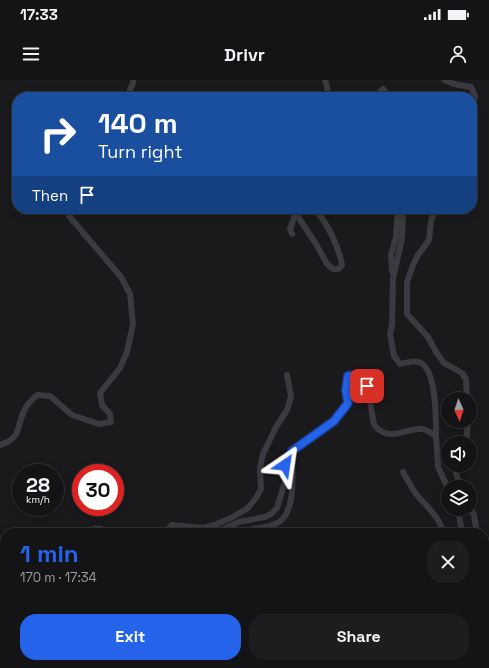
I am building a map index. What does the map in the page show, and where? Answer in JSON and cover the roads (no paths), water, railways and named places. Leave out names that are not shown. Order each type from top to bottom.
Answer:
[{"type":"street","points":[[129,92],[133,80]]},
{"type":"street","points":[[325,80],[328,92]]},
{"type":"street","points":[[444,80],[454,84],[471,87],[473,92]]},
{"type":"street","points":[[0,444],[11,440],[18,433],[19,422],[26,407],[37,395],[50,396],[72,415],[99,424],[111,422],[110,414],[102,405],[100,393],[120,368],[127,352],[133,324],[130,294],[121,277],[69,214]]},
{"type":"street","points":[[292,234],[290,229],[294,214]]},
{"type":"street","points":[[295,214],[316,244],[327,264],[333,269],[339,269],[342,265],[341,259],[327,226],[318,214]]},
{"type":"street","points":[[398,214],[396,237],[391,256],[393,278],[392,325],[390,334],[394,356],[400,364],[413,361],[420,362],[426,366],[433,387],[436,410],[438,466],[444,480]]},
{"type":"street","points":[[393,278],[402,239],[403,214]]},
{"type":"street","points":[[433,214],[429,240],[416,260],[408,282],[407,314],[428,338],[444,363],[462,373],[466,379],[467,392]]},
{"type":"street","points":[[172,525],[203,528],[215,525],[248,508],[256,498],[261,489],[260,468],[263,454],[289,404],[290,396],[287,375]]},
{"type":"street","points":[[226,528],[239,522],[265,518],[277,508],[286,479],[285,465],[292,451],[334,421],[348,403],[346,390],[348,376],[355,375],[363,378],[367,386],[374,424],[382,432],[393,435],[411,430],[423,429],[436,436]]},
{"type":"street","points":[[257,528],[279,522],[287,513],[293,477],[292,451]]},
{"type":"street","points":[[403,472],[415,492],[432,511],[442,528]]},
{"type":"street","points":[[459,516],[461,528]]},
{"type":"street","points":[[474,516],[476,528]]},
{"type":"street","points":[[169,528],[172,525]]},
{"type":"street","points":[[172,525],[179,528]]}]
